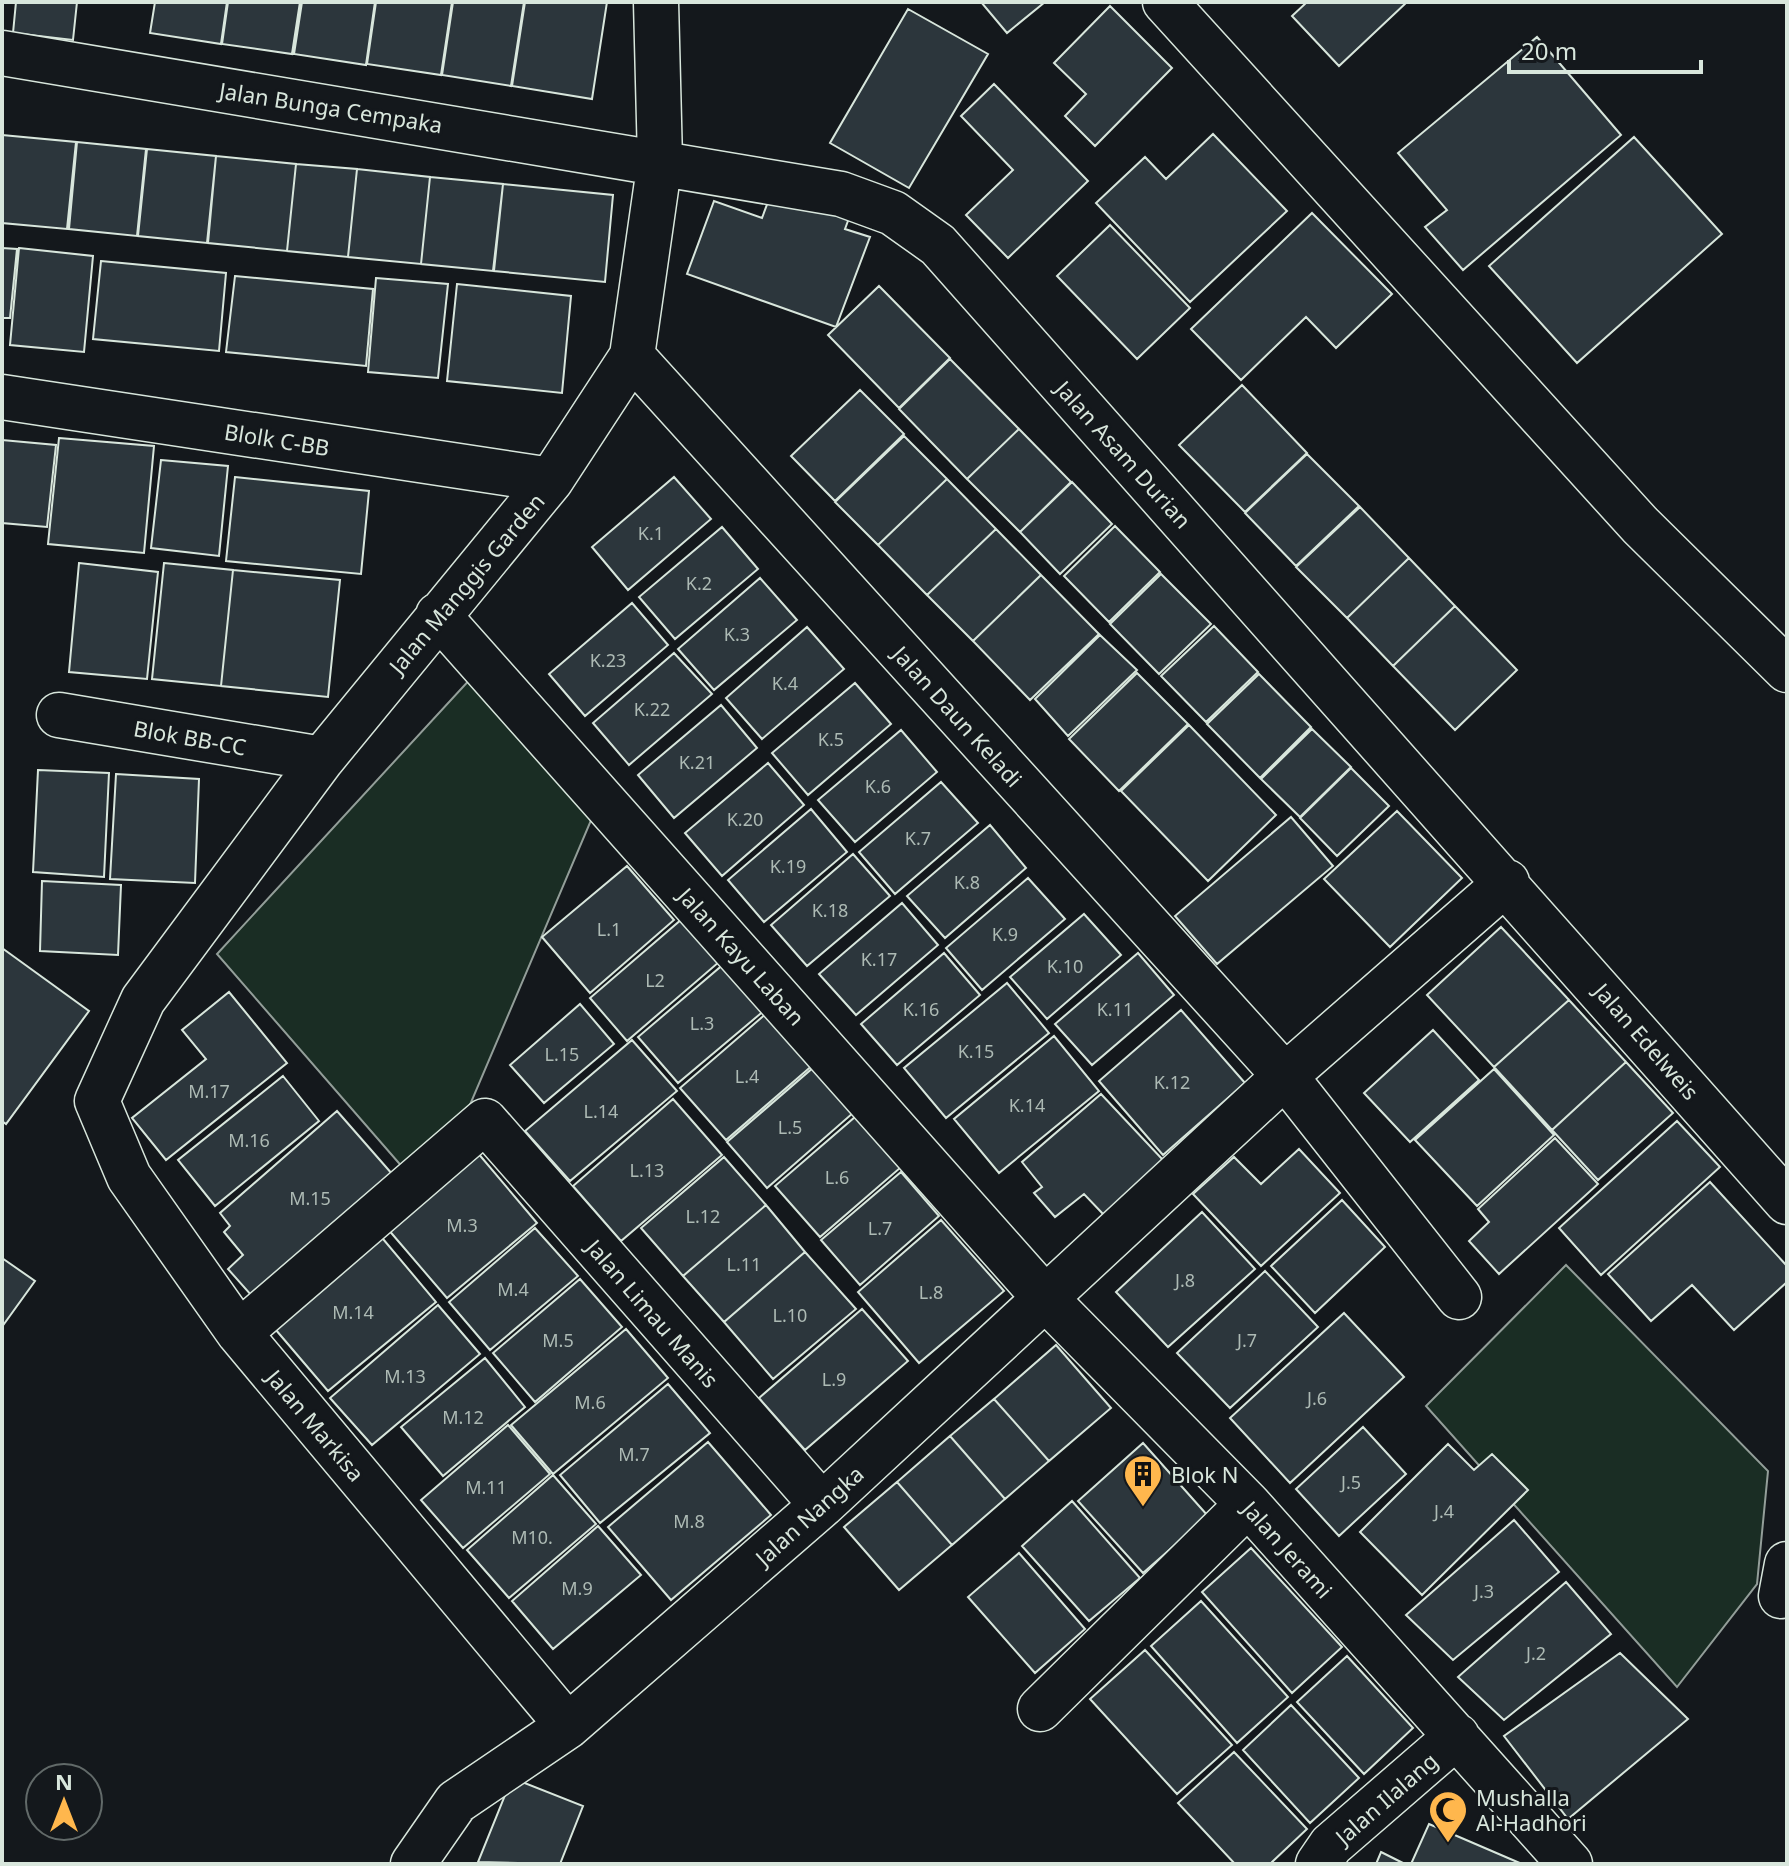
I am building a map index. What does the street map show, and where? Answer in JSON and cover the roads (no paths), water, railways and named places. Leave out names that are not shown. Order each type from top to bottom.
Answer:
[{"type":"street","name":"Jalan Manggis Garden","points":[[97,1101],[143,1000],[322,759],[551,480],[632,356],[660,161],[656,2]]},
{"type":"street","points":[[1165,2],[1629,513],[1787,670]]},
{"type":"street","name":"Jalan Bunga Cempaka","points":[[2,53],[660,161]]},
{"type":"street","name":"Jalan Asam Durian","points":[[660,161],[841,194],[893,213],[938,245],[1507,882]]},
{"type":"street","name":"Jalan Daun Keladi","points":[[632,356],[1285,1076],[1459,1297]]},
{"type":"street","name":"Blolk C-BB","points":[[2,397],[551,480]]},
{"type":"street","name":"Jalan Kayu Laban","points":[[438,615],[1045,1298]]},
{"type":"street","name":"Blok BB-CC","points":[[59,715],[322,759]]},
{"type":"street","name":"Jalan Nangka","points":[[413,1864],[456,1802],[568,1726],[822,1505],[1285,1076],[1507,882]]},
{"type":"street","name":"Jalan Edelweis","points":[[1507,882],[1787,1202]]},
{"type":"street","name":"Jalan Markisa","points":[[97,1101],[129,1177],[239,1333],[568,1726]]},
{"type":"street","name":"Jalan Limau Manis","points":[[239,1333],[485,1121],[822,1505]]},
{"type":"street","name":"Jalan Jerami","points":[[1045,1298],[1248,1504],[1570,1864]]},
{"type":"street","points":[[1040,1709],[1248,1504]]},
{"type":"street","name":"Jalan Ilalang","points":[[1318,1864],[1331,1845],[1457,1736]]},
{"type":"place","name":"Blok N","points":[[1143,1508]]},
{"type":"place","name":"Mushalla Al-Hadhori","points":[[1448,1844]]}]
